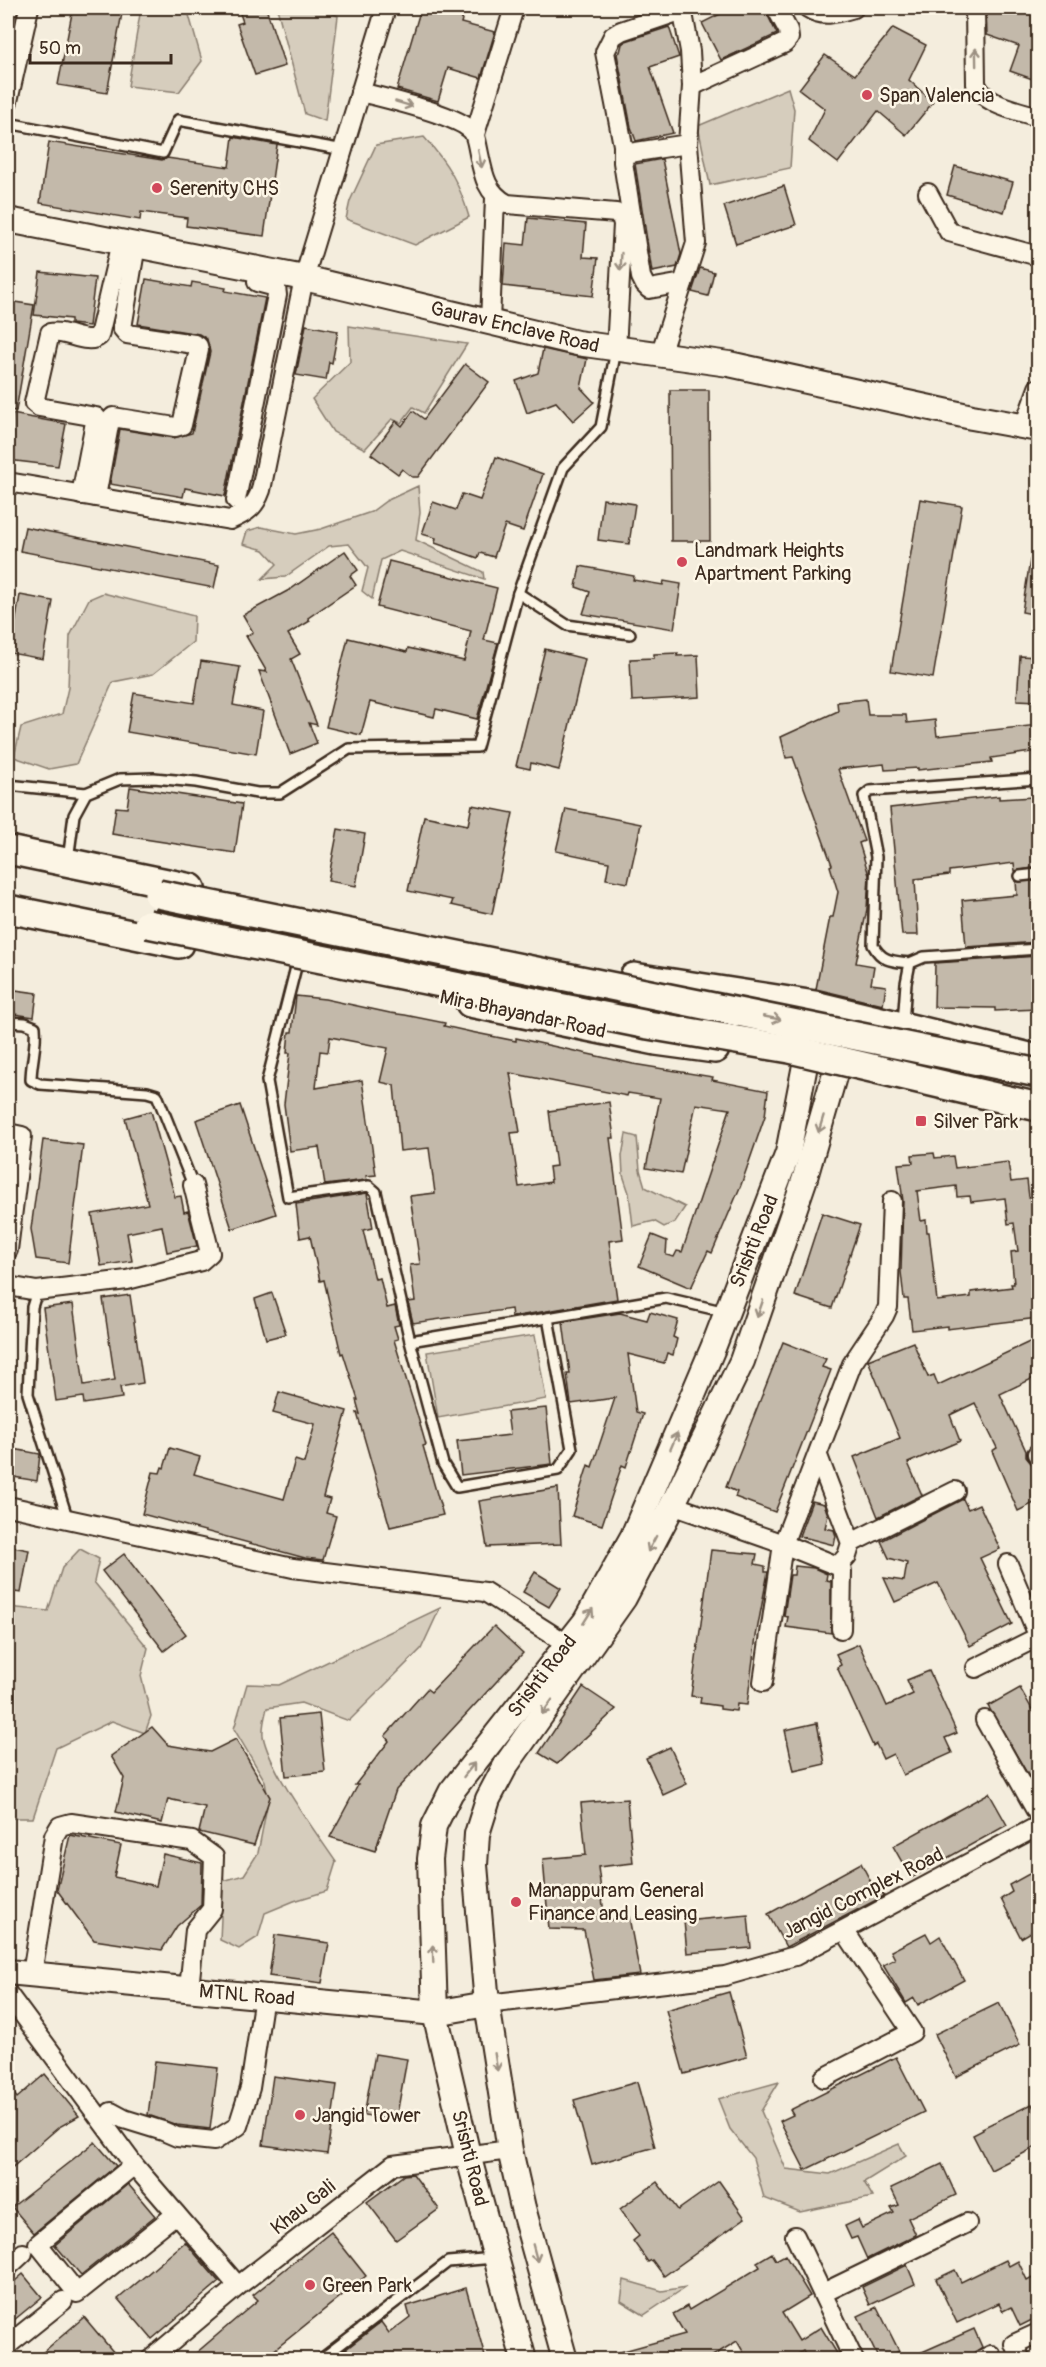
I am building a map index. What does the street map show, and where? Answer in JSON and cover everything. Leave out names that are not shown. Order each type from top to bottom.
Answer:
[{"type":"main road","name":"Gaurav Enclave Road","points":[[8,220],[304,278],[577,343],[729,364],[972,417],[1031,427]]},
{"type":"main road","points":[[8,850],[667,984],[815,1005],[1038,1059]]},
{"type":"main road","points":[[40,857],[93,881],[1038,1073]]},
{"type":"main road","points":[[18,911],[95,913],[648,1025],[790,1049],[1038,1107]]},
{"type":"main road","name":"Mira Bhayandar Road","points":[[18,911],[656,1041],[838,1068],[1038,1118]]},
{"type":"main road","name":"Srishti Road","points":[[524,2360],[468,2155],[435,2013],[430,1859],[434,1826],[451,1792],[567,1644],[620,1582],[633,1536],[713,1348],[788,1153],[807,1062],[815,1005]]},
{"type":"main road","name":"Srishti Road","points":[[565,2360],[523,2208],[510,2150],[487,2004],[475,1865],[477,1834],[488,1799],[506,1765],[620,1582],[672,1505],[742,1361],[804,1181],[838,1068],[851,1013]]},
{"type":"main road","points":[[713,1348],[742,1361]]},
{"type":"main road","name":"MTNL Road","points":[[8,1972],[435,2013],[487,2004]]},
{"type":"street","points":[[8,101],[29,8]]},
{"type":"street","points":[[8,482],[231,520],[245,514],[256,504],[267,464],[304,278],[386,8]]},
{"type":"street","points":[[490,322],[495,198],[482,169],[475,134],[514,8]]},
{"type":"street","points":[[692,86],[785,43],[789,38],[788,30],[776,8]]},
{"type":"street","points":[[808,8],[816,13],[832,15],[854,8]]},
{"type":"street","points":[[975,8],[976,84],[979,92],[991,101],[1038,117]]},
{"type":"street","points":[[660,355],[696,243],[688,144],[692,86],[690,51],[682,9],[621,31],[613,36],[605,52],[623,145],[641,277],[649,289],[683,283]]},
{"type":"street","points":[[360,92],[447,118],[467,126],[475,134]]},
{"type":"street","points":[[623,154],[688,144]]},
{"type":"street","points":[[928,193],[949,232],[1038,256]]},
{"type":"street","points":[[495,198],[507,204],[616,213],[621,217],[623,224],[616,350]]},
{"type":"street","points":[[89,496],[110,420],[113,417],[175,427],[182,425],[199,350],[194,344],[127,334],[124,331],[122,328],[128,244]]},
{"type":"street","points":[[89,496],[96,417],[39,407],[34,402],[50,333],[57,331],[91,339],[99,336],[128,244]]},
{"type":"street","points":[[236,500],[277,295],[276,287],[257,282],[258,269]]},
{"type":"street","points":[[1031,427],[1038,388]]},
{"type":"street","points":[[244,459],[267,464]]},
{"type":"street","points":[[8,1133],[22,1136],[8,1250]]},
{"type":"street","points":[[8,1286],[38,1291],[127,1280],[201,1262],[210,1253],[193,1185]]},
{"type":"street","points":[[763,1682],[783,1544],[852,1364],[884,1316],[888,1306],[892,1201]]},
{"type":"street","points":[[818,1456],[851,1543],[848,1556],[838,1566]]},
{"type":"street","points":[[851,1543],[955,1491]]},
{"type":"street","points":[[672,1505],[838,1566],[842,1571],[841,1629]]},
{"type":"street","points":[[8,1506],[293,1568],[485,1592],[567,1644]]},
{"type":"street","points":[[976,1668],[1038,1636],[1008,1564]]},
{"type":"street","points":[[985,1720],[1038,1814]]},
{"type":"street","points":[[32,1974],[54,1836],[60,1826],[71,1823],[192,1841],[214,1857],[212,1909],[195,1930],[189,1989]]},
{"type":"street","name":"Jangid Complex Road","points":[[487,2004],[725,1976],[795,1956],[1038,1827]]},
{"type":"street","points":[[824,2078],[912,2032],[844,1930]]},
{"type":"street","points":[[8,1994],[134,2165],[238,2286]]},
{"type":"street","points":[[111,2112],[124,2119],[186,2138],[214,2141],[238,2126],[250,2088],[264,1996]]},
{"type":"street","name":"Khau Gali","points":[[150,2360],[238,2286],[393,2165],[510,2150]]},
{"type":"street","points":[[134,2165],[38,2244],[77,2293],[176,2214]]},
{"type":"street","points":[[823,2293],[967,2223]]},
{"type":"street","points":[[795,2236],[854,2360]]},
{"type":"street","points":[[8,2267],[23,2253]]},
{"type":"street","points":[[8,2345],[63,2301]]},
{"type":"street","points":[[1022,2360],[1014,2344],[1038,2333]]},
{"type":"lane","points":[[8,123],[163,153],[178,120],[344,150]]},
{"type":"lane","points":[[8,785],[86,793],[120,779],[154,778],[196,782],[257,793],[280,793],[349,749],[477,747],[518,593],[563,468],[601,428],[616,350]]},
{"type":"lane","points":[[518,593],[567,625],[630,634]]},
{"type":"lane","points":[[1038,779],[870,791],[864,796],[876,857],[873,945],[878,955],[884,960],[910,963],[924,957],[1038,949]]},
{"type":"lane","points":[[67,862],[74,815],[86,793]]},
{"type":"lane","points":[[1020,876],[1038,874]]},
{"type":"lane","points":[[903,1025],[910,963]]},
{"type":"lane","points":[[296,967],[267,1081],[288,1197],[369,1186],[376,1192],[410,1341],[443,1464],[457,1487],[558,1470],[572,1449],[549,1318]]},
{"type":"lane","points":[[8,1022],[25,1023],[35,1027],[36,1038],[31,1080],[40,1084],[147,1092],[157,1095],[193,1185]]},
{"type":"lane","points":[[38,1291],[32,1306],[28,1394],[68,1520]]},
{"type":"lane","points":[[410,1341],[666,1298],[726,1311]]},
{"type":"lane","points":[[320,2360],[448,2262],[496,2258]]},
{"type":"shaded area","points":[[141,8],[187,8],[202,61],[179,92],[128,86]]},
{"type":"shaded area","points":[[277,8],[322,8],[338,16],[325,121],[305,114]]},
{"type":"shaded area","points":[[788,88],[794,109],[790,168],[710,185],[698,126]]},
{"type":"shaded area","points":[[424,137],[452,174],[469,217],[415,245],[346,219],[350,201],[376,145]]},
{"type":"shaded area","points":[[349,326],[467,344],[424,413],[413,407],[401,423],[392,419],[365,449],[333,432],[312,399],[350,362]]},
{"type":"shaded area","points":[[418,486],[420,513],[416,540],[483,572],[484,579],[400,551],[381,560],[372,599],[362,591],[368,568],[349,544],[329,546],[285,577],[262,579],[277,564],[264,550],[243,544],[247,531],[261,527],[296,534],[321,529],[371,512],[386,501]]},
{"type":"shaded area","points":[[103,593],[194,616],[193,642],[153,674],[113,682],[76,764],[49,769],[14,757],[21,727],[62,714],[68,688],[70,636],[89,599]]},
{"type":"shaded area","points":[[626,1134],[637,1137],[640,1170],[645,1187],[685,1207],[675,1222],[664,1227],[654,1221],[633,1226],[629,1193],[623,1175],[622,1156]]},
{"type":"shaded area","points":[[535,1335],[546,1399],[438,1418],[427,1352]]},
{"type":"shaded area","points":[[80,1549],[99,1559],[94,1582],[148,1648],[141,1676],[151,1716],[145,1733],[112,1721],[56,1748],[33,1818],[8,1818],[8,1607],[48,1611],[62,1568]]},
{"type":"shaded area","points":[[440,1608],[421,1649],[349,1721],[301,1703],[267,1708],[263,1736],[274,1766],[336,1862],[327,1891],[265,1913],[258,1937],[239,1949],[220,1940],[219,1882],[244,1875],[258,1853],[268,1801],[265,1781],[234,1729],[247,1684],[279,1685]]},
{"type":"shaded area","points":[[779,2082],[761,2111],[786,2169],[830,2174],[899,2144],[906,2156],[864,2182],[873,2197],[800,2212],[764,2198],[753,2158],[730,2129],[718,2099]]},
{"type":"shaded area","points":[[624,2280],[662,2291],[686,2287],[644,2315],[621,2301]]},
{"type":"building","points":[[80,8],[123,8],[107,93],[58,85],[72,13],[78,14]]},
{"type":"building","points":[[238,8],[266,8],[285,66],[255,75],[237,24],[243,22]]},
{"type":"building","points":[[421,8],[465,8],[461,23],[495,32],[481,78],[448,68],[438,101],[397,89]]},
{"type":"building","points":[[732,8],[764,8],[777,34],[721,60],[702,23]]},
{"type":"building","points":[[986,8],[1002,8],[1023,14],[1025,8],[1038,8],[1038,81],[1010,71],[1019,46],[987,35]]},
{"type":"building","points":[[669,27],[679,57],[650,67],[673,133],[636,141],[631,127],[617,54],[626,41]]},
{"type":"building","name":"Span Valencia","points":[[893,28],[926,45],[909,80],[933,102],[906,135],[878,111],[838,163],[809,141],[825,109],[799,89],[825,55],[855,75]]},
{"type":"building","name":"Serenity CHS","points":[[233,137],[277,145],[264,236],[186,226],[187,218],[141,212],[140,220],[40,203],[49,142],[162,160],[167,158],[229,167]]},
{"type":"building","points":[[662,159],[681,254],[677,267],[652,272],[635,164]]},
{"type":"building","points":[[955,166],[1013,182],[1004,212],[947,195]]},
{"type":"building","points":[[784,186],[796,225],[736,244],[724,206]]},
{"type":"building","points":[[528,218],[586,224],[583,257],[598,258],[593,296],[503,286],[506,243],[525,245]]},
{"type":"building","points":[[700,268],[714,272],[708,296],[692,292]]},
{"type":"building","points":[[40,272],[95,278],[89,326],[71,324],[71,319],[34,315]]},
{"type":"building","points":[[146,279],[191,287],[192,282],[265,298],[225,496],[185,488],[183,497],[110,484],[120,429],[174,438],[192,433],[210,352],[207,339],[199,334],[138,324]]},
{"type":"building","points":[[8,301],[34,305],[16,411],[8,410]]},
{"type":"building","points":[[306,325],[338,331],[326,380],[296,375]]},
{"type":"building","points":[[543,349],[587,359],[581,388],[594,402],[573,421],[556,402],[527,413],[516,381],[538,373]]},
{"type":"building","points":[[465,364],[489,382],[418,477],[412,477],[402,469],[398,474],[371,454],[396,421],[402,426],[413,411],[424,419]]},
{"type":"building","points":[[670,390],[709,390],[710,541],[671,541]]},
{"type":"building","points":[[12,414],[66,424],[58,466],[8,460]]},
{"type":"building","points":[[496,457],[543,474],[523,531],[505,525],[494,557],[480,553],[478,558],[435,543],[436,538],[422,534],[433,502],[456,510],[462,494],[480,500]]},
{"type":"building","points":[[603,499],[635,504],[629,544],[598,540]]},
{"type":"building","points":[[920,499],[962,506],[933,678],[891,671]]},
{"type":"building","points":[[25,527],[219,565],[214,588],[20,551]]},
{"type":"building","points":[[345,551],[358,570],[350,576],[356,585],[308,618],[310,621],[288,634],[300,654],[291,659],[317,725],[309,723],[317,743],[290,754],[259,671],[267,672],[246,636],[253,632],[243,615],[291,589]]},
{"type":"building","points":[[1030,560],[1038,561],[1038,615],[1022,612]]},
{"type":"building","points":[[389,561],[497,588],[484,640],[498,643],[477,719],[436,709],[434,717],[370,702],[361,735],[326,727],[348,638],[407,652],[408,648],[464,661],[471,631],[377,607]]},
{"type":"building","points":[[580,566],[634,576],[633,580],[663,585],[664,581],[681,584],[674,629],[583,614],[590,592],[576,587]]},
{"type":"building","points":[[20,595],[53,601],[43,659],[10,653]]},
{"type":"building","points":[[545,649],[585,659],[559,770],[531,763],[530,769],[516,766]]},
{"type":"building","points":[[678,653],[677,656],[698,655],[700,697],[632,701],[630,659],[654,658],[654,654]]},
{"type":"building","points":[[1020,656],[1038,657],[1038,701],[1017,700]]},
{"type":"building","points":[[201,661],[240,667],[233,705],[263,711],[256,754],[127,732],[134,693],[194,703]]},
{"type":"building","points":[[866,699],[868,715],[906,715],[907,723],[935,720],[937,736],[1038,725],[1038,751],[991,758],[992,762],[918,770],[918,768],[885,770],[884,764],[838,769],[864,841],[859,843],[869,875],[867,909],[856,963],[874,966],[871,984],[886,986],[883,1005],[816,989],[830,917],[833,917],[838,892],[830,866],[832,865],[793,757],[786,758],[781,737],[838,711],[837,702]]},
{"type":"building","points":[[130,787],[242,804],[235,853],[112,834],[116,807],[127,808]]},
{"type":"building","points":[[999,796],[999,799],[1033,797],[1038,867],[1015,871],[1014,863],[949,871],[949,875],[915,879],[918,935],[902,935],[890,808]]},
{"type":"building","points":[[472,805],[513,813],[492,914],[451,905],[453,900],[408,891],[424,816],[468,825]]},
{"type":"building","points":[[566,809],[641,824],[628,883],[606,879],[609,862],[556,851]]},
{"type":"building","points":[[338,829],[365,834],[356,886],[328,881]]},
{"type":"building","points":[[1016,881],[1036,881],[1038,942],[966,947],[962,900],[1017,895]]},
{"type":"building","points":[[1038,956],[1038,1009],[995,1011],[995,1008],[934,1007],[935,963]]},
{"type":"building","points":[[8,989],[37,993],[34,1017],[8,1013]]},
{"type":"building","points":[[296,996],[325,999],[445,1023],[444,1026],[471,1032],[516,1041],[516,1038],[633,1064],[713,1077],[712,1080],[768,1091],[765,1116],[741,1185],[712,1253],[708,1251],[691,1288],[639,1266],[652,1235],[667,1241],[666,1255],[674,1257],[677,1251],[682,1252],[730,1109],[696,1104],[681,1174],[646,1168],[660,1098],[628,1093],[627,1096],[510,1073],[520,1132],[511,1133],[519,1187],[551,1182],[549,1167],[556,1166],[549,1111],[609,1102],[614,1138],[610,1138],[623,1239],[609,1241],[617,1299],[512,1317],[511,1309],[413,1323],[408,1302],[415,1301],[410,1265],[420,1264],[410,1196],[435,1193],[429,1148],[400,1151],[394,1085],[380,1082],[388,1048],[330,1037],[328,1052],[320,1051],[316,1088],[362,1080],[376,1175],[366,1176],[367,1180],[325,1185],[319,1147],[290,1151],[284,1104],[290,1053],[287,1053],[289,1032],[292,1032]]},
{"type":"building","points":[[240,1105],[276,1214],[232,1229],[196,1120]]},
{"type":"building","points":[[151,1111],[175,1197],[181,1196],[184,1212],[188,1211],[197,1246],[167,1252],[162,1226],[127,1233],[132,1261],[101,1266],[92,1214],[148,1204],[125,1118]]},
{"type":"building","points":[[43,1140],[83,1145],[68,1263],[36,1259],[31,1229]]},
{"type":"building","points":[[934,1153],[935,1158],[953,1156],[955,1168],[1008,1162],[1011,1182],[1027,1180],[1029,1197],[1038,1196],[1038,1318],[947,1329],[947,1326],[912,1330],[908,1299],[904,1299],[901,1272],[903,1201],[898,1164],[913,1163],[912,1155]],"holes":[[[956,1186],[957,1197],[970,1196],[971,1202],[1005,1198],[1008,1224],[1014,1223],[1018,1251],[1011,1252],[1014,1284],[1011,1284],[1012,1287],[971,1292],[971,1297],[937,1301],[929,1232],[927,1232],[926,1220],[921,1221],[917,1191]]]},
{"type":"building","points":[[367,1193],[373,1228],[363,1230],[375,1279],[380,1278],[387,1308],[395,1306],[399,1325],[394,1326],[398,1339],[394,1340],[426,1445],[423,1446],[443,1515],[390,1527],[357,1413],[360,1414],[356,1400],[358,1400],[343,1353],[341,1354],[324,1280],[320,1281],[310,1236],[300,1238],[296,1204]]},
{"type":"building","points":[[822,1213],[860,1225],[832,1308],[795,1296]]},
{"type":"building","points":[[272,1293],[286,1334],[266,1339],[255,1299]]},
{"type":"building","points":[[130,1295],[143,1383],[120,1387],[122,1398],[84,1404],[83,1397],[56,1401],[43,1308],[73,1304],[84,1385],[115,1380],[103,1299]]},
{"type":"building","points":[[650,1312],[678,1320],[673,1337],[677,1339],[673,1355],[667,1353],[664,1363],[628,1354],[636,1412],[643,1414],[626,1467],[622,1465],[602,1525],[572,1516],[588,1465],[592,1467],[615,1398],[571,1404],[567,1374],[570,1374],[563,1322],[620,1313],[647,1320]]},
{"type":"building","points":[[1038,1338],[1038,1376],[1000,1394],[1026,1451],[1026,1457],[1035,1468],[1038,1466],[1038,1501],[1018,1511],[992,1451],[997,1448],[975,1403],[950,1415],[960,1441],[908,1463],[922,1495],[878,1517],[854,1457],[900,1438],[868,1360],[913,1342],[928,1377],[934,1375],[938,1385]]},
{"type":"building","points":[[783,1342],[826,1359],[822,1367],[831,1370],[775,1512],[735,1497],[737,1492],[726,1487]]},
{"type":"building","points":[[279,1392],[347,1411],[323,1497],[330,1499],[326,1513],[336,1516],[323,1560],[305,1558],[142,1514],[153,1472],[160,1473],[162,1467],[164,1468],[170,1448],[200,1457],[194,1474],[284,1499],[295,1460],[304,1463],[315,1424],[273,1413]]},
{"type":"building","points":[[546,1408],[552,1464],[461,1475],[457,1441],[510,1435],[507,1412]]},
{"type":"building","points":[[8,1448],[40,1454],[37,1481],[8,1476]]},
{"type":"building","points":[[558,1488],[561,1544],[487,1547],[479,1501]]},
{"type":"building","points":[[963,1499],[968,1509],[979,1504],[1000,1549],[980,1558],[1012,1624],[970,1646],[938,1583],[895,1602],[884,1578],[904,1581],[907,1563],[889,1558],[881,1541]]},
{"type":"building","points":[[812,1501],[824,1504],[828,1515],[825,1528],[834,1530],[836,1536],[834,1545],[799,1536]]},
{"type":"building","points":[[8,1546],[29,1550],[21,1593],[8,1591]]},
{"type":"building","points":[[711,1550],[757,1554],[755,1564],[765,1566],[765,1572],[768,1572],[756,1636],[747,1705],[737,1704],[736,1711],[700,1703],[701,1697],[691,1696]]},
{"type":"building","points":[[124,1554],[186,1634],[164,1651],[102,1571]]},
{"type":"building","points":[[795,1566],[814,1568],[827,1574],[826,1580],[831,1581],[831,1633],[786,1627],[788,1617],[784,1616],[790,1575],[794,1575]]},
{"type":"building","points":[[535,1572],[561,1588],[549,1607],[523,1592]]},
{"type":"building","points":[[494,1626],[523,1653],[396,1790],[375,1851],[330,1837],[358,1785],[355,1785],[389,1741],[385,1736],[427,1689],[431,1692]]},
{"type":"building","points":[[859,1644],[887,1706],[913,1694],[907,1680],[929,1671],[957,1733],[945,1738],[952,1753],[903,1775],[893,1754],[883,1759],[876,1744],[873,1746],[837,1667],[841,1665],[836,1654]]},
{"type":"building","points":[[583,1687],[616,1709],[557,1764],[539,1753]]},
{"type":"building","points":[[1020,1688],[1038,1720],[1038,1792],[988,1706]]},
{"type":"building","points":[[319,1714],[325,1772],[286,1776],[280,1718]]},
{"type":"building","points":[[817,1723],[825,1764],[794,1771],[785,1730]]},
{"type":"building","points":[[152,1727],[168,1745],[210,1752],[236,1739],[270,1797],[254,1845],[199,1832],[205,1807],[168,1799],[162,1823],[116,1812],[124,1778],[111,1756]]},
{"type":"building","points":[[670,1747],[687,1784],[663,1795],[646,1758]]},
{"type":"building","points":[[989,1793],[1007,1825],[911,1878],[893,1846]]},
{"type":"building","points":[[627,1799],[633,1863],[598,1867],[605,1921],[629,1917],[640,1975],[594,1980],[584,1930],[549,1929],[543,1859],[586,1855],[581,1803]]},
{"type":"building","points":[[70,1835],[121,1845],[114,1877],[156,1886],[163,1854],[202,1863],[201,1905],[177,1926],[162,1950],[94,1940],[57,1890]]},
{"type":"building","points":[[861,1863],[872,1884],[876,1882],[884,1896],[786,1947],[768,1914]]},
{"type":"building","points":[[1038,1869],[1038,1928],[1021,1938],[1001,1899],[1012,1892],[1009,1885]]},
{"type":"building","points":[[748,1915],[751,1948],[687,1953],[684,1921]]},
{"type":"building","points":[[926,1933],[931,1942],[940,1936],[964,1980],[918,2005],[914,1998],[906,2003],[883,1965],[895,1959],[891,1951]]},
{"type":"building","points":[[275,1935],[329,1943],[322,1983],[269,1976]]},
{"type":"building","points":[[729,1992],[747,2057],[684,2074],[666,2010]]},
{"type":"building","points":[[999,2003],[1020,2045],[956,2077],[935,2034]]},
{"type":"building","points":[[375,2054],[407,2059],[396,2120],[364,2115]]},
{"type":"building","points":[[896,2057],[924,2112],[805,2170],[780,2121],[793,2115],[790,2110]]},
{"type":"building","points":[[155,2061],[218,2068],[210,2129],[177,2125],[148,2115]]},
{"type":"building","points":[[45,2074],[79,2116],[59,2127],[8,2171],[8,2085],[17,2098]]},
{"type":"building","name":"Jangid Tower","points":[[273,2076],[337,2085],[327,2154],[263,2145]]},
{"type":"building","points":[[637,2082],[655,2147],[592,2165],[574,2100]]},
{"type":"building","points":[[1032,2104],[1038,2117],[1038,2146],[991,2170],[973,2135],[983,2130],[982,2128]]},
{"type":"building","points":[[95,2142],[116,2166],[34,2233],[12,2207]]},
{"type":"building","points":[[942,2164],[956,2195],[908,2218],[916,2235],[867,2259],[857,2237],[851,2239],[845,2226],[858,2220],[862,2228],[894,2213],[891,2208],[899,2205],[891,2188]]},
{"type":"building","points":[[413,2174],[439,2209],[396,2240],[367,2202],[404,2175]]},
{"type":"building","points":[[719,2181],[745,2218],[664,2276],[652,2260],[648,2262],[633,2241],[639,2236],[620,2209],[657,2182],[678,2210]]},
{"type":"building","points":[[128,2184],[155,2216],[81,2275],[55,2245]]},
{"type":"building","name":"Green Park","points":[[331,2232],[366,2276],[262,2360],[188,2360],[258,2300],[253,2295]]},
{"type":"building","points":[[185,2242],[219,2282],[152,2339],[118,2299]]},
{"type":"building","points":[[772,2253],[776,2260],[785,2255],[810,2296],[782,2313],[799,2341],[821,2327],[841,2360],[808,2360],[803,2351],[789,2360],[748,2360],[737,2341],[706,2360],[609,2360],[609,2355],[685,2334],[673,2314],[687,2306],[689,2310],[760,2267],[757,2262]]},
{"type":"building","points":[[1006,2260],[1009,2266],[1018,2261],[1027,2280],[1038,2274],[1038,2317],[1020,2326],[1011,2307],[1003,2311],[999,2303],[957,2323],[936,2279],[955,2270],[961,2282]]},
{"type":"building","points":[[907,2265],[915,2284],[870,2305],[862,2287]]},
{"type":"building","points":[[23,2274],[42,2297],[8,2325],[8,2287]]},
{"type":"building","points":[[466,2288],[486,2360],[332,2360],[381,2322],[389,2333],[410,2317],[407,2306]]},
{"type":"building","points":[[877,2307],[899,2351],[881,2360],[858,2316]]},
{"type":"building","points":[[84,2317],[120,2360],[34,2360]]},
{"type":"building","points":[[974,2329],[982,2347],[972,2354],[958,2360],[904,2360]]},
{"type":"place","name":"Span Valencia","points":[[867,95]]},
{"type":"place","name":"Serenity CHS","points":[[157,188]]},
{"type":"place","name":"Landmark Heights Apartment Parking","points":[[682,562]]},
{"type":"place","name":"Silver Park","points":[[921,1121]]},
{"type":"place","name":"Manappuram General Finance and Leasing","points":[[516,1902]]},
{"type":"place","name":"Jangid Tower","points":[[300,2115]]},
{"type":"place","name":"Green Park","points":[[310,2285]]}]
